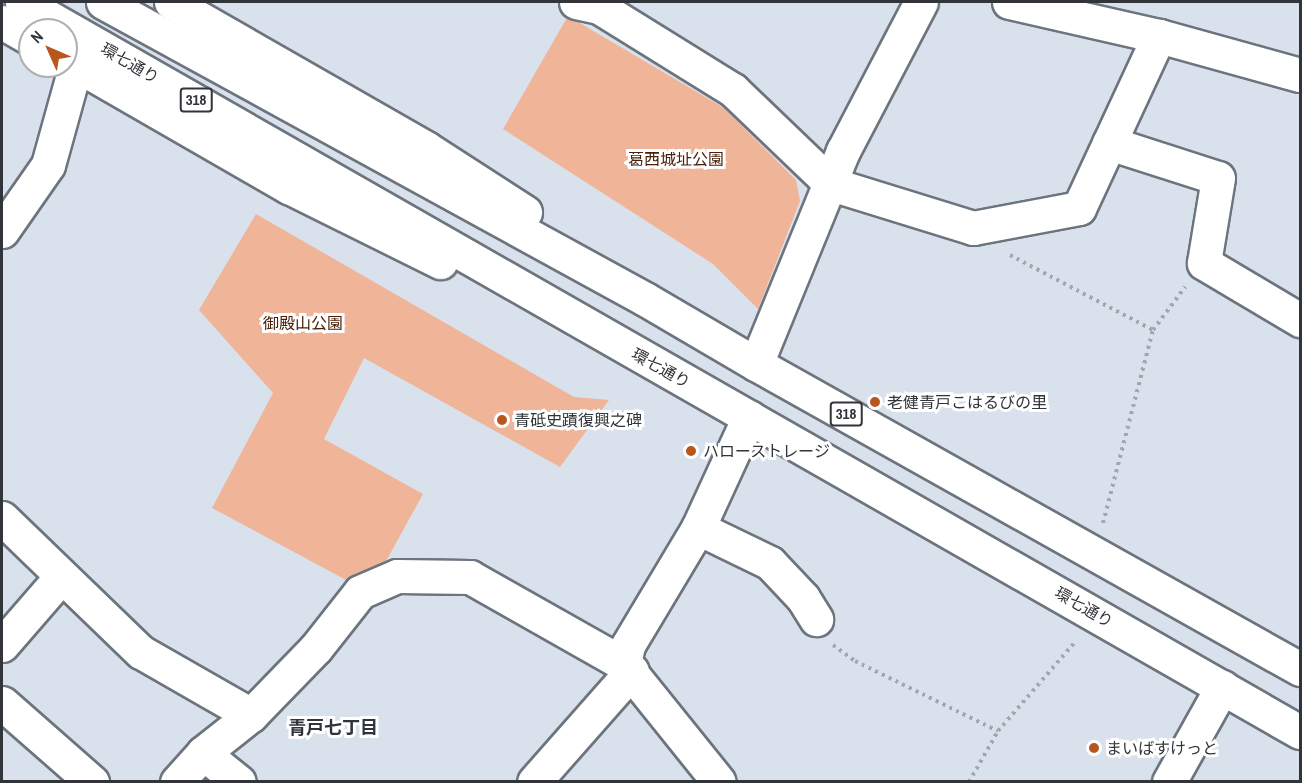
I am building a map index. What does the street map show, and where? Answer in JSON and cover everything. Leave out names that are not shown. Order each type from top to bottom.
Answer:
[{"type":"main road","name":"環七通り","points":[[22,2],[369,198],[632,352],[1300,732]]},
{"type":"main road","name":"318","points":[[103,2],[390,162],[645,298],[756,364],[1300,669]]},
{"type":"main road","points":[[171,2],[426,148],[517,207],[645,298]]},
{"type":"main road","points":[[576,2],[599,8],[733,90],[831,184],[973,228],[1079,208],[1159,36]]},
{"type":"main road","points":[[756,364],[843,151],[921,2]]},
{"type":"main road","points":[[1009,2],[1159,36],[1300,75]]},
{"type":"main road","points":[[2,22],[18,31]]},
{"type":"main road","points":[[78,65],[289,187],[632,352]]},
{"type":"main road","points":[[2,231],[48,165],[67,78]]},
{"type":"main road","points":[[1109,143],[1218,178],[1204,263],[1300,320]]},
{"type":"main road","points":[[534,782],[628,668],[628,645],[698,528],[749,417]]},
{"type":"main road","points":[[2,518],[60,578],[141,652],[252,715]]},
{"type":"main road","points":[[698,528],[770,563],[803,598],[816,620]]},
{"type":"main road","points":[[177,782],[203,753],[252,715],[316,648],[360,592],[397,576],[471,577],[628,668],[718,782]]},
{"type":"main road","points":[[2,645],[60,578]]},
{"type":"main road","points":[[1169,782],[1222,687]]},
{"type":"main road","points":[[2,703],[92,782]]},
{"type":"main road","points":[[203,753],[239,782]]},
{"type":"path","points":[[973,228],[1029,268],[1153,330]]},
{"type":"path","points":[[1101,532],[1153,330],[1204,263]]},
{"type":"path","points":[[816,620],[840,652],[998,731]]},
{"type":"path","points":[[969,782],[998,731],[1080,635]]},
{"type":"green space","name":"葛西城址公園","points":[[568,16],[724,108],[796,180],[800,201],[758,309],[713,264],[503,129]]},
{"type":"green space","name":"御殿山公園","points":[[256,214],[574,397],[609,400],[560,467],[364,358],[324,439],[423,494],[385,563],[348,581],[212,508],[273,393],[199,310]]},
{"type":"place","name":"老健青戸こはるびの里","points":[[875,402]]},
{"type":"place","name":"青砥史蹟復興之碑","points":[[502,420]]},
{"type":"place","name":"ハローストレージ","points":[[691,451]]},
{"type":"place","name":"まいばすけっと","points":[[1094,748]]},
{"type":"district","name":"青戸七丁目","points":[[333,728]]}]
